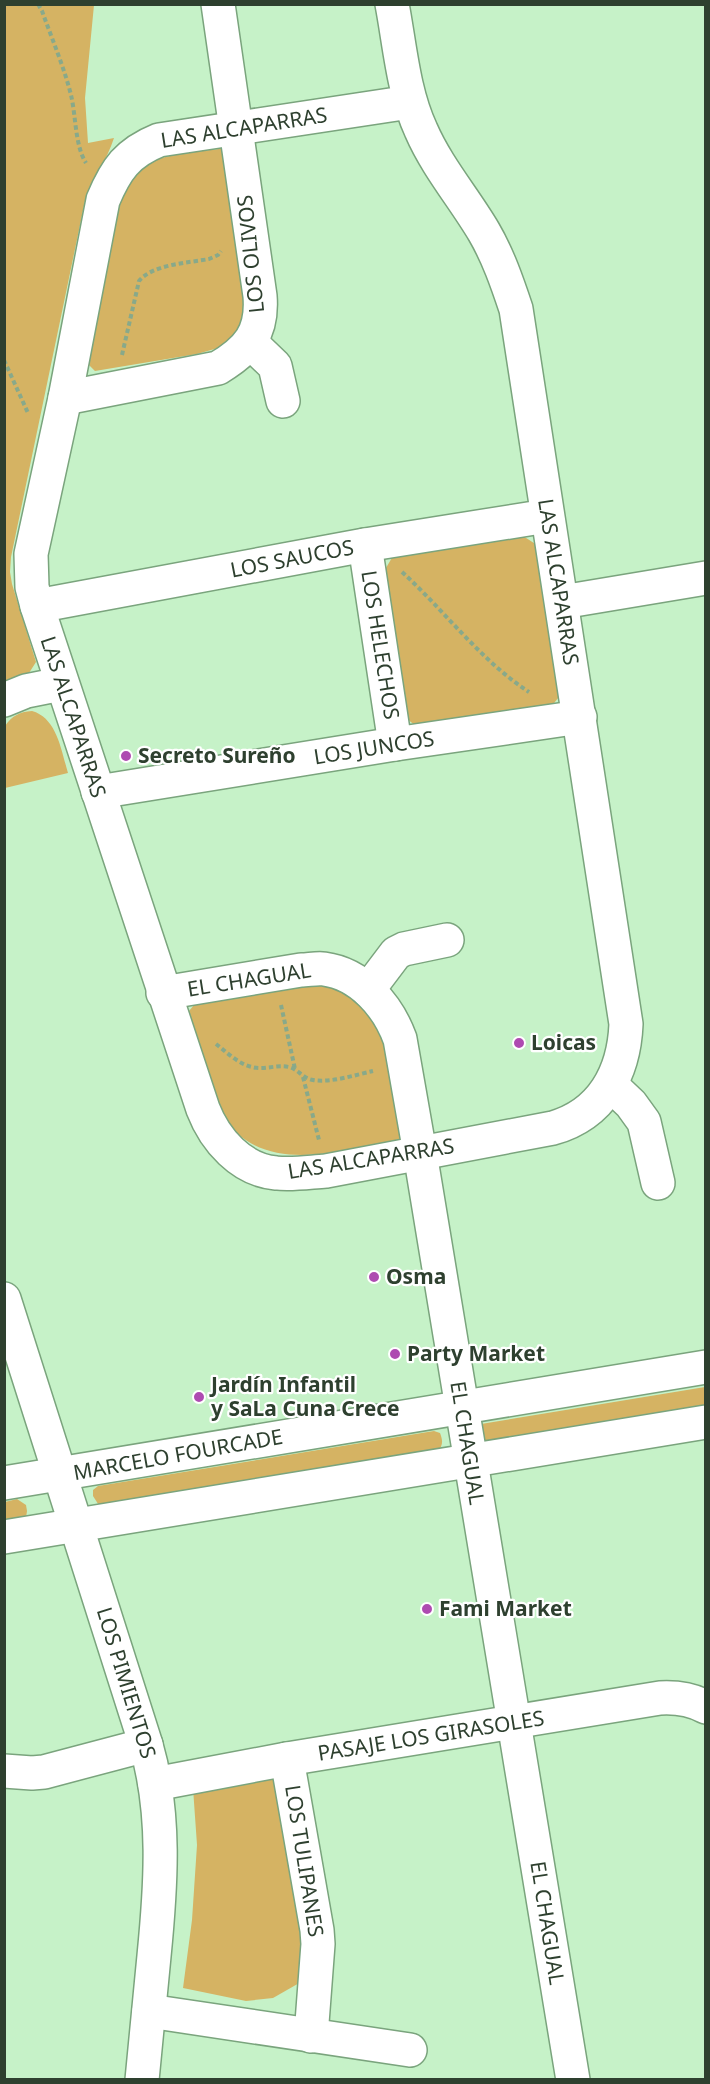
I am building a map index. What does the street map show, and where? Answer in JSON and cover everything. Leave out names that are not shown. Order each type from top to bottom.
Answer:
[{"type":"street","name":"LOS OLIVOS","points":[[65,398],[218,369],[238,356],[250,342],[259,322],[261,308],[218,4]]},
{"type":"street","name":"LAS ALCAPARRAS","points":[[392,4],[410,102],[421,132],[456,192],[484,232],[502,267],[516,309],[626,1024],[625,1046],[620,1066],[611,1085],[581,1116],[567,1124],[326,1170],[274,1173],[255,1168],[236,1156],[219,1139],[202,1109],[61,684],[32,587],[31,554],[65,398],[103,200],[120,166],[133,153],[145,146],[174,137],[410,102]]},
{"type":"street","points":[[250,342],[275,366],[283,401]]},
{"type":"street","name":"LOS SAUCOS","points":[[37,606],[365,545],[547,516]]},
{"type":"street","name":"LOS HELECHOS","points":[[365,545],[395,744]]},
{"type":"street","points":[[562,602],[705,579]]},
{"type":"street","points":[[4,700],[61,684]]},
{"type":"street","name":"LOS JUNCOS","points":[[98,792],[580,717]]},
{"type":"street","points":[[368,990],[396,953],[404,949],[447,940]]},
{"type":"street","name":"EL CHAGUAL","points":[[163,993],[323,969],[339,973],[368,990],[387,1011],[395,1025],[405,1065],[420,1153],[573,2079]]},
{"type":"street","points":[[611,1085],[631,1104],[644,1122],[658,1183]]},
{"type":"street","name":"LOS PIMIENTOS","points":[[4,1299],[146,1745],[155,1784],[161,1850],[160,1889],[142,2079]]},
{"type":"street","name":"MARCELO FOURCADE","points":[[4,1483],[705,1367]]},
{"type":"street","points":[[4,1537],[705,1422]]},
{"type":"street","name":"PASAJE LOS GIRASOLES","points":[[155,1784],[287,1759],[660,1698],[678,1697],[705,1707]]},
{"type":"street","points":[[4,1771],[44,1772],[146,1745]]},
{"type":"street","name":"LOS TULIPANES","points":[[287,1759],[318,1944],[311,2036]]},
{"type":"street","points":[[148,2011],[410,2050]]},
{"type":"path","points":[[38,4],[70,92],[81,156],[86,164],[111,181]]},
{"type":"path","points":[[115,388],[139,281],[144,274],[153,270],[209,259],[218,255],[224,248]]},
{"type":"path","points":[[365,545],[396,567],[428,595],[474,645],[516,683],[534,695]]},
{"type":"path","points":[[274,975],[295,1069]]},
{"type":"path","points":[[213,1041],[246,1065],[258,1068],[285,1066],[313,1080],[326,1080],[405,1065]]},
{"type":"path","points":[[303,1077],[326,1170]]},
{"type":"shaded area","points":[[5,5],[94,5],[85,98],[88,143],[114,138],[85,201],[11,557],[12,584],[36,662],[29,673],[5,691]]},
{"type":"shaded area","points":[[225,148],[249,300],[240,329],[227,343],[218,348],[197,354],[95,371],[88,364],[120,200],[128,184],[140,169],[157,160],[168,156]]},
{"type":"shaded area","points":[[523,536],[537,545],[562,693],[551,707],[417,727],[406,718],[383,573],[393,556]]},
{"type":"shaded area","points":[[32,711],[47,720],[53,728],[68,773],[5,788],[5,726],[16,715]]},
{"type":"shaded area","points":[[310,979],[347,990],[386,1033],[405,1132],[400,1139],[328,1153],[303,1155],[279,1153],[257,1146],[237,1133],[222,1113],[189,1011],[199,999]]},
{"type":"shaded area","points":[[705,1387],[705,1407],[486,1443],[483,1441],[479,1428],[481,1424]]},
{"type":"shaded area","points":[[434,1431],[440,1433],[442,1438],[442,1445],[438,1451],[100,1507],[93,1496],[93,1490],[98,1486]]},
{"type":"shaded area","points":[[17,1499],[26,1505],[26,1518],[5,1524],[5,1502]]},
{"type":"shaded area","points":[[281,1774],[311,1951],[301,1982],[273,1998],[246,2001],[183,1988],[192,1920],[197,1845],[193,1788]]},
{"type":"place","name":"Secreto Sureño","points":[[126,756]]},
{"type":"place","name":"Loicas","points":[[519,1043]]},
{"type":"place","name":"Osma","points":[[374,1277]]},
{"type":"place","name":"Party Market","points":[[395,1354]]},
{"type":"place","name":"Jardín Infantil y SaLa Cuna Crece","points":[[199,1397]]},
{"type":"place","name":"Fami Market","points":[[427,1609]]}]
